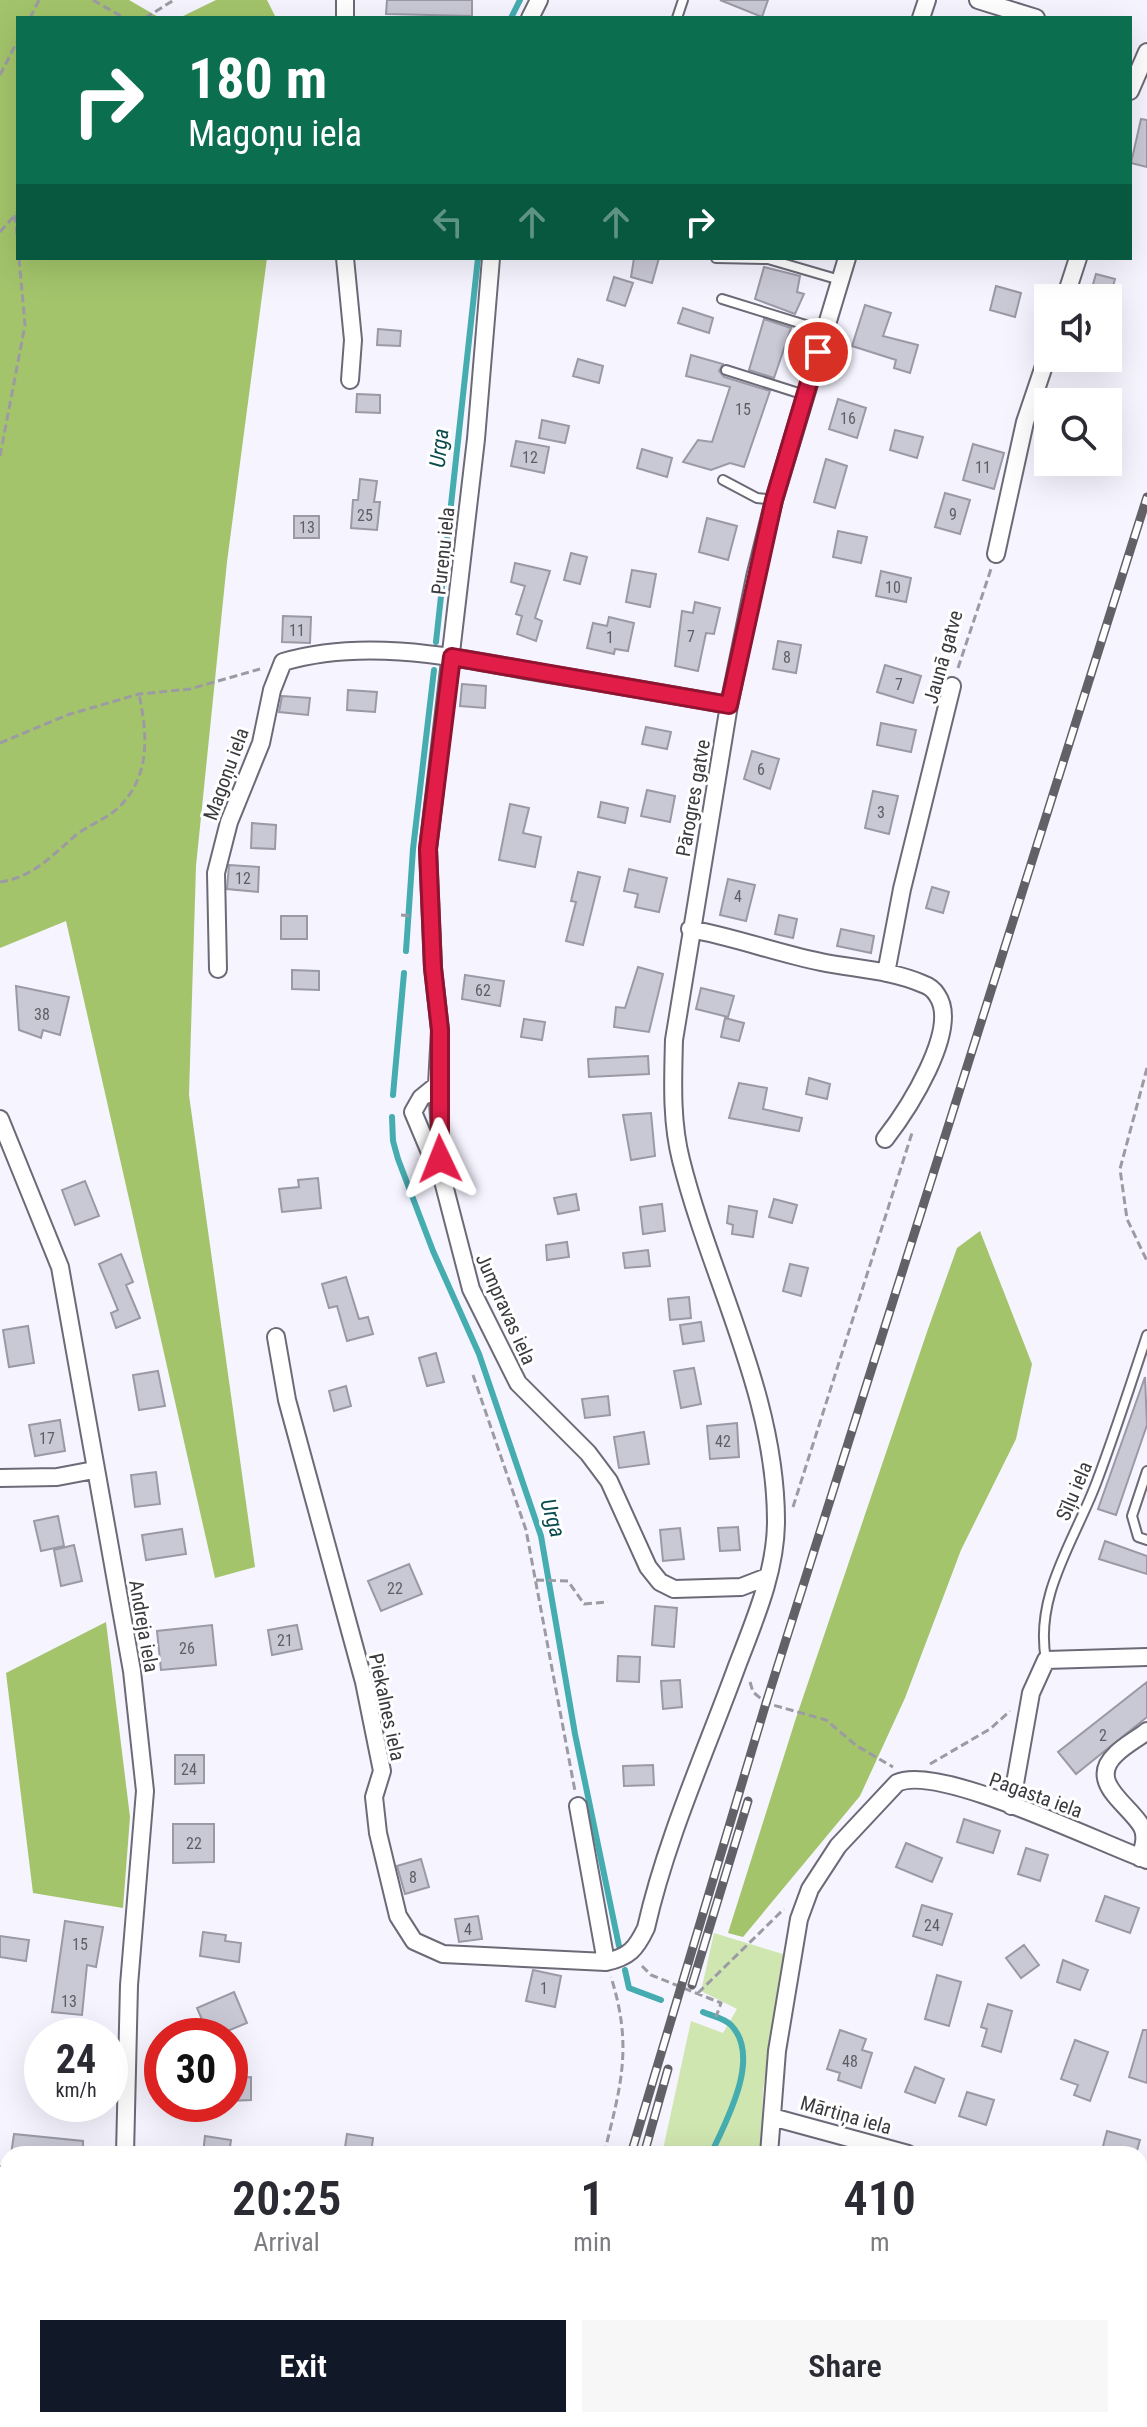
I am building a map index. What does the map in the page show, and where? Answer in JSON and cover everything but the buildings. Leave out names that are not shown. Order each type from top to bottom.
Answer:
[{"type":"street","points":[[978,0],[1030,16]]},
{"type":"street","points":[[1132,87],[1147,53]]},
{"type":"street","points":[[345,260],[353,340],[350,380]]},
{"type":"street","name":"Pureņu iela","points":[[452,657],[476,439],[491,260]]},
{"type":"street","name":"Pārogres gatve","points":[[690,929],[729,705],[774,500],[846,260]]},
{"type":"street","points":[[1070,284],[1077,260]]},
{"type":"street","points":[[996,554],[1025,422],[1042,372]]},
{"type":"street","points":[[283,662],[307,655],[359,650],[452,657],[729,705]]},
{"type":"street","name":"Jumpravas iela","points":[[452,657],[428,849],[433,968],[440,1030],[437,1085],[443,1181],[471,1289],[518,1383],[580,1444],[609,1481],[648,1567],[660,1582],[674,1589],[741,1587],[767,1577]]},
{"type":"street","name":"Magoņu iela","points":[[218,969],[216,873],[229,822],[261,743],[272,690],[283,662]]},
{"type":"street","name":"Jaunā gatve","points":[[886,973],[902,889],[952,686]]},
{"type":"street","points":[[578,1806],[606,1962],[631,1953],[646,1928],[741,1657],[775,1547],[775,1496],[756,1390],[681,1160],[675,1128],[674,1040],[690,929],[823,962],[886,973],[925,984],[934,990],[940,998],[942,1017],[919,1092],[885,1139]]},
{"type":"street","points":[[437,1085],[421,1098],[413,1112],[443,1181]]},
{"type":"street","name":"Andreja iela","points":[[0,1119],[60,1267],[132,1671],[145,1791],[129,1985],[125,2146]]},
{"type":"street","name":"Piekalnes iela","points":[[276,1337],[287,1400],[364,1682],[382,1771],[374,1797],[378,1833],[398,1916],[414,1941],[443,1954],[606,1962]]},
{"type":"street","points":[[0,1478],[57,1477],[94,1470]]},
{"type":"street","points":[[1011,1806],[1031,1693],[1046,1660],[1147,1657]]},
{"type":"street","points":[[1143,1859],[1145,1837],[1142,1827],[1111,1791],[1105,1779],[1114,1755],[1147,1731]]},
{"type":"street","points":[[770,2146],[777,2051],[799,1919],[810,1889],[823,1865],[863,1817],[886,1792],[909,1777]]},
{"type":"street","name":"Pagasta iela","points":[[909,1777],[1011,1806],[1143,1859]]},
{"type":"street","name":"Mārtiņa iela","points":[[772,2117],[879,2146]]},
{"type":"lane","points":[[774,260],[840,280]]},
{"type":"lane","points":[[722,299],[825,331]]},
{"type":"lane","points":[[726,370],[805,395]]},
{"type":"lane","points":[[723,480],[757,498],[774,500]]},
{"type":"lane","name":"Sīļu iela","points":[[1046,1660],[1042,1638],[1047,1601],[1098,1479],[1147,1335]]},
{"type":"lane","points":[[1147,1471],[1132,1516],[1138,1537],[1147,1540]]},
{"type":"path","points":[[93,0],[121,16]]},
{"type":"path","points":[[148,16],[174,0]]},
{"type":"path","points":[[0,75],[16,44]]},
{"type":"path","points":[[0,232],[16,214]]},
{"type":"path","points":[[0,456],[25,325],[19,260]]},
{"type":"path","name":"Jaunā gatve","points":[[952,686],[996,554]]},
{"type":"path","points":[[0,743],[38,725],[139,694],[190,689],[283,662]]},
{"type":"path","points":[[0,882],[17,879],[44,865],[84,828],[121,806],[140,777],[148,736],[139,694]]},
{"type":"path","points":[[401,915],[419,916]]},
{"type":"path","points":[[1147,1068],[1120,1169],[1127,1219],[1147,1261]]},
{"type":"path","points":[[793,1509],[914,1125]]},
{"type":"path","points":[[473,1375],[526,1530],[578,1806]]},
{"type":"path","points":[[536,1580],[568,1581],[584,1604],[608,1602]]},
{"type":"path","points":[[741,1657],[753,1692],[766,1703],[826,1720],[857,1746],[909,1777],[990,1729],[1031,1693]]},
{"type":"path","points":[[698,1993],[799,1894],[810,1889]]},
{"type":"path","points":[[606,1962],[625,2039],[623,2073],[606,2146]]},
{"type":"path","points":[[651,1975],[721,2003],[716,2017]]},
{"type":"green space","points":[[0,0],[129,0],[157,16],[16,16],[16,260],[267,260],[227,562],[196,866],[189,1095],[255,1567],[215,1578],[66,921],[0,948]]},
{"type":"green space","points":[[216,0],[267,0],[275,16],[183,16]]},
{"type":"green space","points":[[980,1231],[1032,1364],[1016,1439],[961,1550],[905,1698],[860,1796],[743,1937],[728,1933],[796,1718],[957,1248]]},
{"type":"green space","points":[[106,1622],[130,1817],[123,1908],[33,1893],[6,1673]]},
{"type":"green space","points":[[714,1933],[786,1955],[763,2090],[761,2146],[664,2146],[691,2021],[723,2033],[737,2009],[701,1991]]},
{"type":"waterway","name":"Urga","points":[[512,16],[520,0]]},
{"type":"waterway","name":"Urga","points":[[436,642],[478,260]]},
{"type":"waterway","name":"Urga","points":[[406,951],[413,849],[434,670]]},
{"type":"waterway","name":"Urga","points":[[393,1095],[404,973]]},
{"type":"waterway","name":"Urga","points":[[392,1117],[393,1141],[398,1159],[433,1251],[479,1354],[541,1536],[575,1734],[619,1946]]},
{"type":"waterway","name":"Urga","points":[[625,1970],[629,1988],[661,2000]]},
{"type":"waterway","name":"Urga","points":[[703,2012],[731,2025],[740,2038],[743,2054],[738,2089],[715,2146]]},
{"type":"railway","points":[[633,2146],[766,1703],[1147,497]]},
{"type":"railway","points":[[692,1985],[748,1801]]},
{"type":"railway","points":[[646,2146],[668,2069]]},
{"type":"route","points":[[440,1159],[437,1085],[440,1030],[428,898],[428,849],[452,657],[729,705],[774,500],[818,352]]}]
